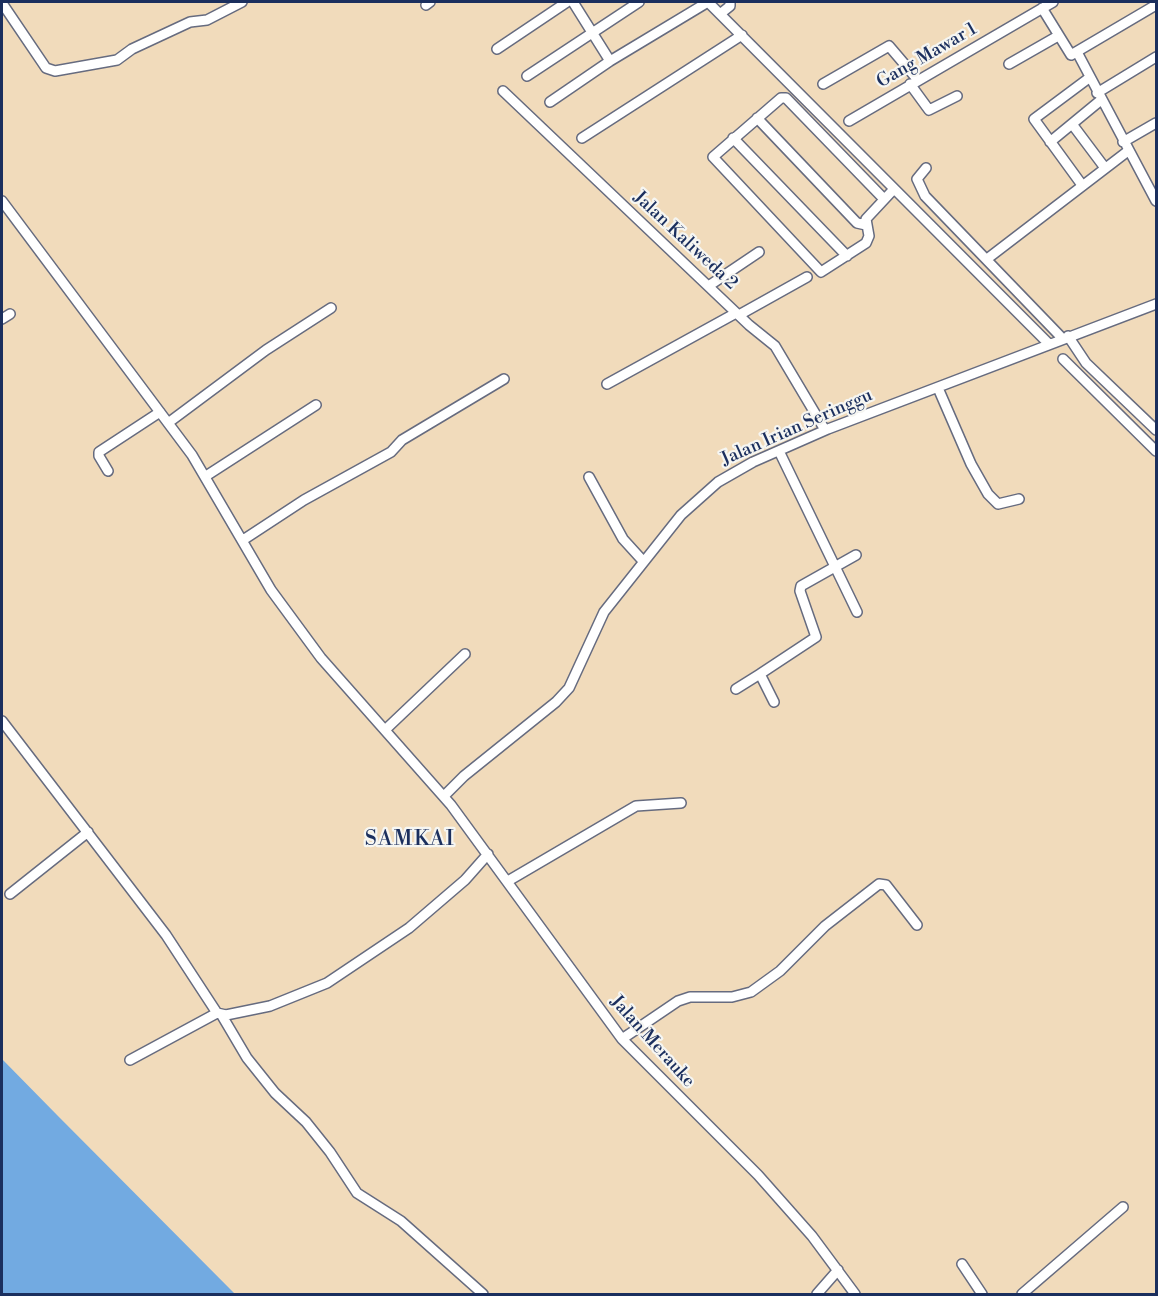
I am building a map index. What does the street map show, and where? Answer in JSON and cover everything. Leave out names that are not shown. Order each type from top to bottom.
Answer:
[{"type":"street","points":[[2,3],[46,68],[55,71],[117,60],[132,49],[190,22],[207,20],[242,2]]},
{"type":"street","points":[[497,49],[567,2]]},
{"type":"street","points":[[573,2],[610,61]]},
{"type":"street","points":[[527,76],[639,2]]},
{"type":"street","points":[[550,102],[610,61],[708,2],[725,9],[742,35],[894,189],[1086,363],[1156,430]]},
{"type":"street","name":"Gang Mawar 1","points":[[849,121],[1053,2]]},
{"type":"street","points":[[1042,8],[1069,53],[1077,52],[1156,5]]},
{"type":"street","points":[[582,138],[742,35]]},
{"type":"street","points":[[1009,64],[1058,36]]},
{"type":"street","points":[[823,84],[886,46],[892,47],[929,110],[957,96]]},
{"type":"street","points":[[1077,52],[1156,201]]},
{"type":"street","points":[[1050,142],[1099,97],[1156,57]]},
{"type":"street","points":[[1082,185],[1035,121],[1036,116],[1089,78]]},
{"type":"street","name":"Jalan Kaliweda 2","points":[[503,91],[738,314],[775,346],[825,430]]},
{"type":"street","points":[[883,198],[786,98],[781,98],[716,152],[713,159],[821,272],[868,240],[866,219],[883,198],[894,189]]},
{"type":"street","points":[[757,118],[857,223],[866,225]]},
{"type":"street","points":[[987,259],[1105,168],[1126,146],[1156,123]]},
{"type":"street","points":[[1072,124],[1105,168]]},
{"type":"street","points":[[733,138],[847,256]]},
{"type":"street","points":[[840,154],[850,145]]},
{"type":"street","points":[[926,168],[918,179],[919,188],[1059,339]]},
{"type":"street","name":"Jalan Merauke","points":[[2,201],[206,476],[271,590],[321,658],[444,796],[622,1039],[759,1175],[838,1270],[855,1294]]},
{"type":"street","points":[[710,285],[759,252]]},
{"type":"street","points":[[607,384],[807,277]]},
{"type":"street","name":"Jalan Irian Seringgu","points":[[444,796],[464,776],[556,702],[569,688],[604,612],[681,515],[711,488],[735,472],[825,430],[1156,304]]},
{"type":"street","points":[[168,423],[266,350],[331,308]]},
{"type":"street","points":[[1063,359],[1156,451]]},
{"type":"street","points":[[243,540],[304,500],[391,452],[402,440],[504,379]]},
{"type":"street","points":[[938,388],[971,464],[988,494],[998,504],[1019,500]]},
{"type":"street","points":[[206,476],[316,405]]},
{"type":"street","points":[[108,471],[99,452],[160,412]]},
{"type":"street","points":[[778,451],[857,612]]},
{"type":"street","points":[[589,477],[617,530],[643,561]]},
{"type":"street","points":[[736,689],[814,640],[816,633],[800,591],[801,586],[856,555]]},
{"type":"street","points":[[385,730],[465,654]]},
{"type":"street","points":[[760,674],[774,702]]},
{"type":"street","points":[[2,722],[166,935],[248,1058],[275,1093],[306,1122],[330,1152],[357,1193],[401,1221],[483,1294]]},
{"type":"street","points":[[508,881],[636,806],[681,803]]},
{"type":"street","points":[[10,894],[88,831]]},
{"type":"street","points":[[130,1060],[219,1013],[270,1006],[327,983],[409,927],[465,879],[488,854]]},
{"type":"street","points":[[622,1039],[684,999],[699,995],[744,996],[751,992],[780,971],[825,926],[879,884],[886,885],[917,925]]},
{"type":"street","points":[[1022,1294],[1123,1207]]},
{"type":"street","points":[[962,1264],[982,1294]]},
{"type":"street","points":[[817,1294],[838,1270]]},
{"type":"water","points":[[2,1059],[57,1115],[235,1294],[2,1294]]},
{"type":"district","name":"SAMKAI","points":[[410,840]]}]
